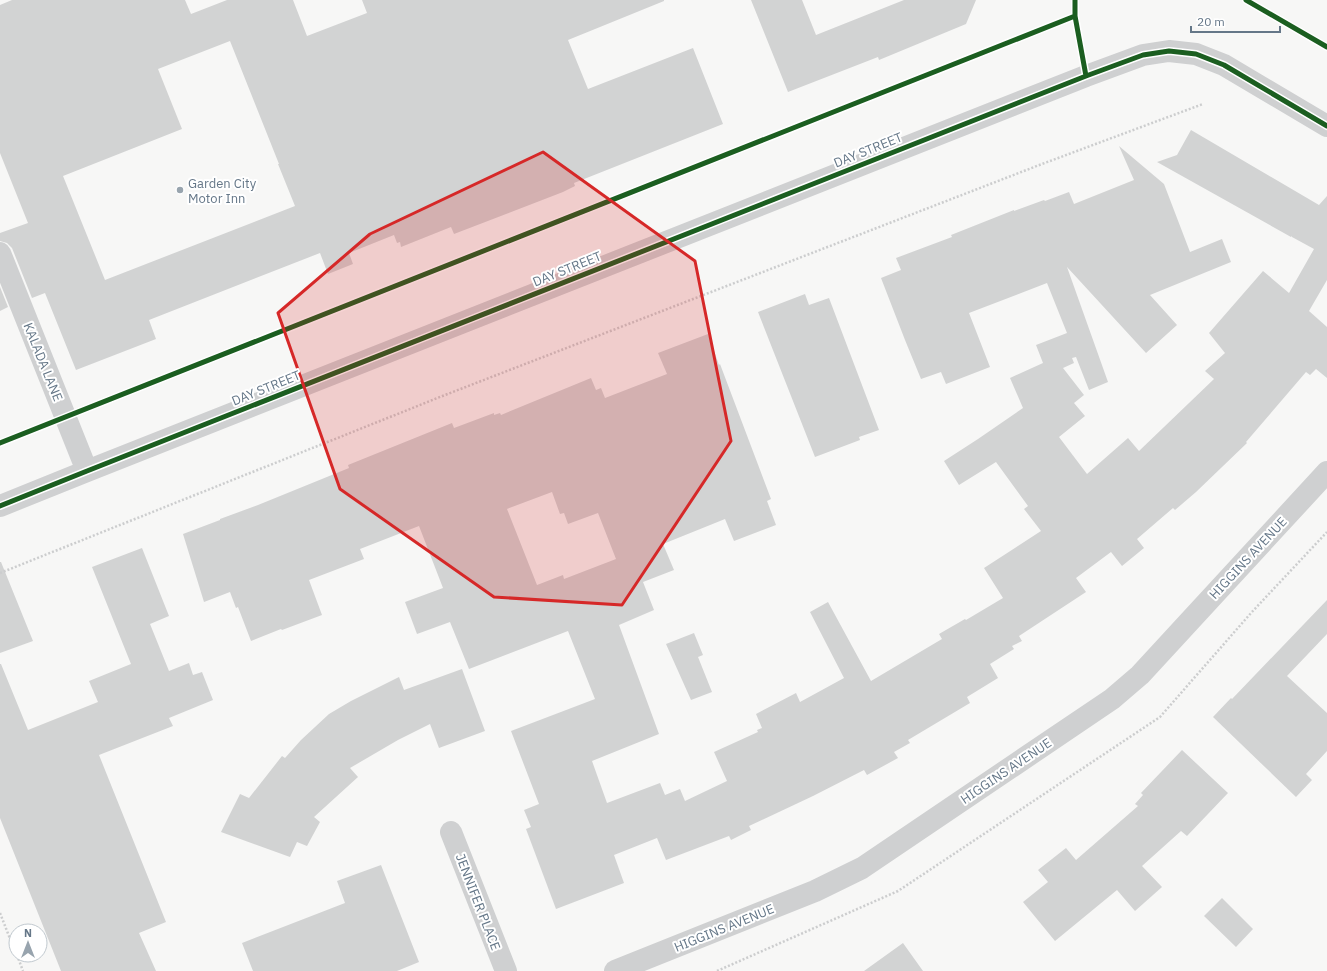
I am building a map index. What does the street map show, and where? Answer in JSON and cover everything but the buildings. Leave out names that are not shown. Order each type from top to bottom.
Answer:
[{"type":"street","name":"DAY STREET","points":[[0,506],[87,470],[1143,55],[1169,51],[1196,54],[1224,66],[1327,126]]},
{"type":"street","name":"KALADA LANE","points":[[0,253],[87,470]]},
{"type":"street","name":"HIGGINS AVENUE","points":[[615,971],[645,966],[815,891],[862,868],[1112,699],[1140,675],[1327,472]]},
{"type":"street","name":"JENNIFER PLACE","points":[[451,832],[506,971]]},
{"type":"path","points":[[0,573],[445,395],[1035,166],[1203,104]]},
{"type":"path","points":[[0,913],[8,934]]},
{"type":"highlighted area","points":[[543,152],[695,261],[731,441],[622,605],[494,597],[340,489],[278,313],[370,234]]},
{"type":"cycle path","points":[[1075,0],[1075,16],[1086,76]]},
{"type":"cycle path","points":[[1246,0],[1327,47]]},
{"type":"cycle path","points":[[0,443],[1075,16]]},
{"type":"cycle path","points":[[0,506],[1086,76],[1143,55],[1169,51],[1196,54],[1224,65],[1327,126]]},
{"type":"place","name":"Garden City Motor Inn","points":[[180,190]]}]
